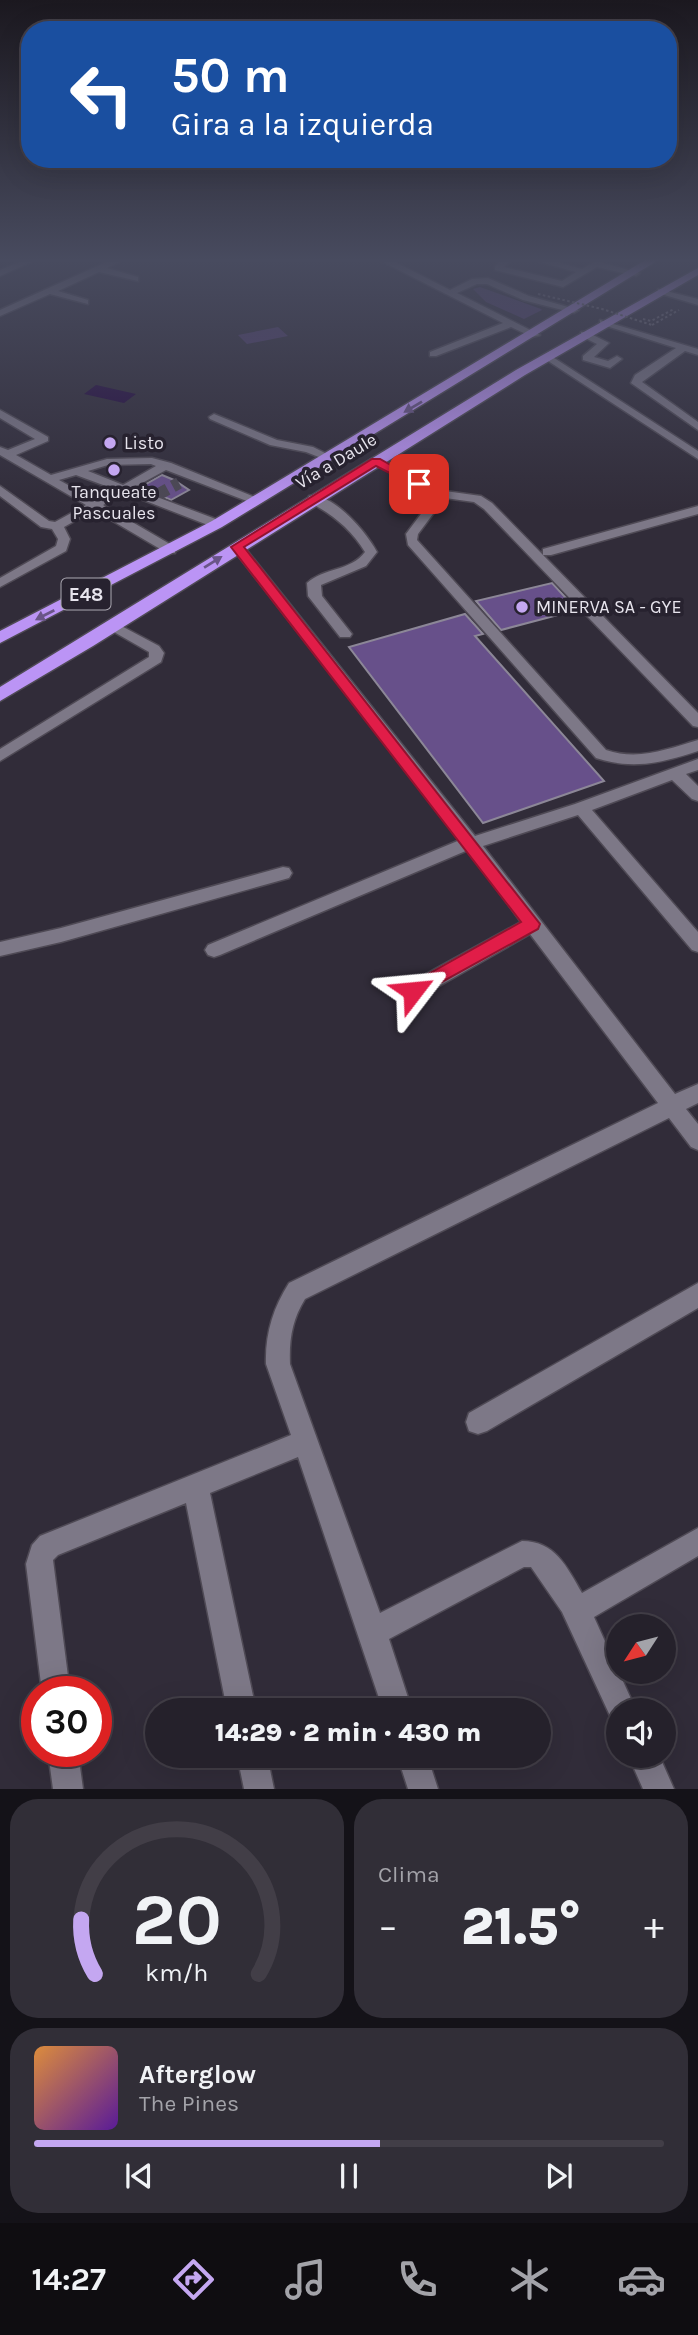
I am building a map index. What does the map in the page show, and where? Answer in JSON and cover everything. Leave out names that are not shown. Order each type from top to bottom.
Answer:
[{"type":"highway","name":"Vía a Daule","points":[[0,638],[217,524],[521,342]]},
{"type":"highway","name":"Vía a Daule","points":[[4,691],[571,342]]},
{"type":"street","points":[[433,354],[462,342]]},
{"type":"street","points":[[593,351],[603,342]]},
{"type":"street","points":[[669,342],[698,352]]},
{"type":"street","points":[[684,347],[639,377],[636,383],[698,427]]},
{"type":"street","points":[[548,357],[698,456]]},
{"type":"street","points":[[0,413],[44,439],[4,452]]},
{"type":"street","points":[[214,417],[274,443],[309,449],[329,458]]},
{"type":"street","points":[[4,452],[171,550]]},
{"type":"street","points":[[50,479],[107,462],[152,461],[256,500]]},
{"type":"street","points":[[376,461],[442,494],[477,499],[488,506],[698,722]]},
{"type":"street","points":[[0,490],[45,523],[57,526],[167,465]]},
{"type":"street","points":[[74,470],[120,490],[153,498],[217,524]]},
{"type":"street","points":[[179,483],[197,478]]},
{"type":"street","points":[[442,494],[412,534],[414,545],[601,754],[613,759],[638,761],[698,745]]},
{"type":"street","points":[[313,499],[354,527],[371,552],[361,563],[314,583],[315,596],[345,634]]},
{"type":"street","points":[[547,552],[698,510]]},
{"type":"street","points":[[0,583],[62,548],[64,539],[57,526]]},
{"type":"street","points":[[237,547],[472,844],[698,1140]]},
{"type":"street","points":[[0,756],[156,659],[157,653],[154,649],[112,625]]},
{"type":"street","points":[[214,950],[443,852],[581,807],[698,764]]},
{"type":"street","points":[[675,772],[698,795]]},
{"type":"street","points":[[581,807],[698,945]]},
{"type":"street","points":[[0,949],[61,935],[283,873]]},
{"type":"street","points":[[413,991],[532,924]]},
{"type":"street","points":[[394,1698],[278,1364],[277,1346],[283,1315],[297,1291],[698,1093]]},
{"type":"street","points":[[478,1422],[698,1295]]},
{"type":"street","points":[[54,1676],[39,1564],[41,1554],[49,1545],[304,1442]]},
{"type":"street","points":[[196,1487],[240,1698]]},
{"type":"street","points":[[576,1612],[698,1541]]},
{"type":"street","points":[[373,1632],[522,1554],[537,1554],[549,1564],[576,1612],[616,1698]]},
{"type":"street","points":[[65,1767],[68,1789]]},
{"type":"street","points":[[255,1768],[259,1789]]},
{"type":"street","points":[[416,1768],[423,1789]]},
{"type":"street","points":[[649,1768],[659,1789]]},
{"type":"shaded area","points":[[96,385],[136,394],[124,403],[84,394]]},
{"type":"building","points":[[162,475],[189,490],[171,500],[141,487]]},
{"type":"building","name":"MINERVA SA - GYE","points":[[552,583],[577,610],[501,630],[476,601]]},
{"type":"building","points":[[465,614],[483,634],[475,636],[604,781],[483,823],[349,647]]},
{"type":"tunnel","points":[[157,495],[179,483]]},
{"type":"place","name":"Listo","points":[[110,443]]},
{"type":"place","name":"Tanqueate Pascuales","points":[[114,470]]},
{"type":"place","name":"MINERVA SA - GYE","points":[[522,607]]},
{"type":"route","points":[[413,991],[532,924],[237,547],[376,461],[419,484]]}]
